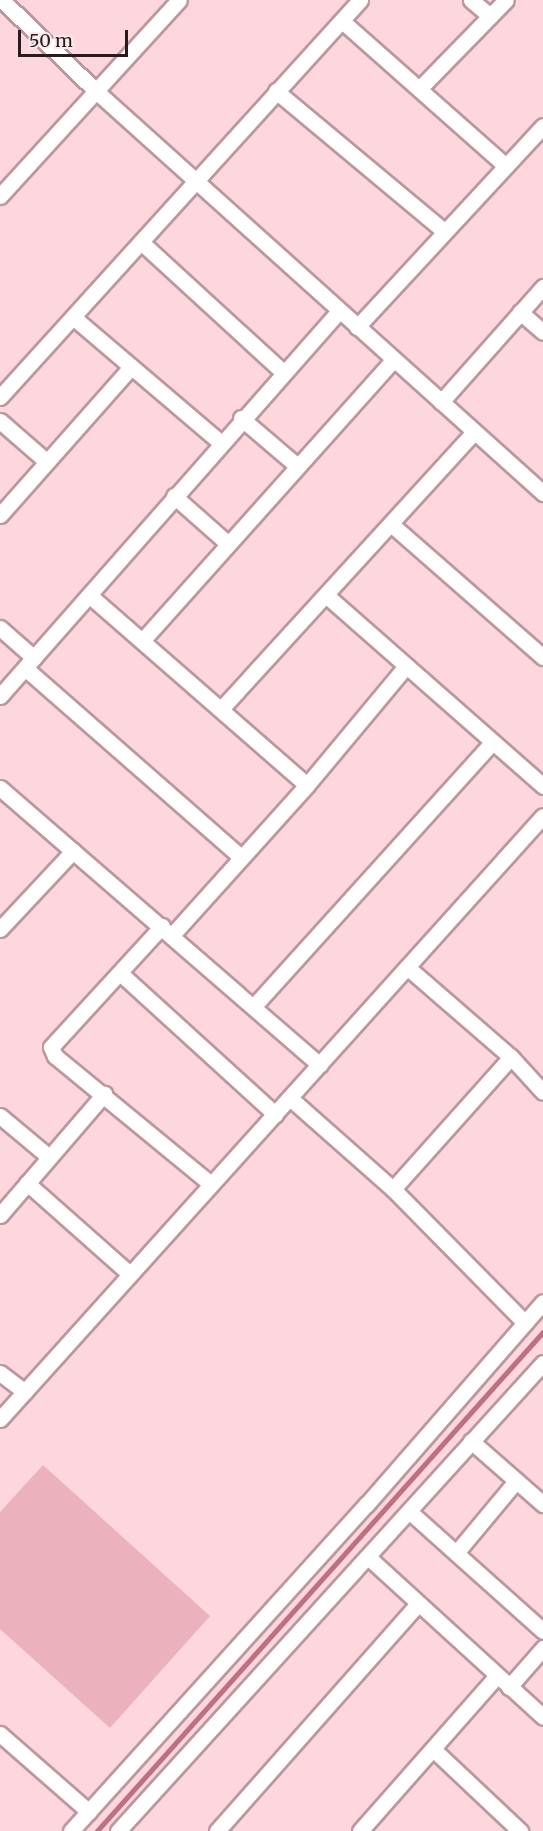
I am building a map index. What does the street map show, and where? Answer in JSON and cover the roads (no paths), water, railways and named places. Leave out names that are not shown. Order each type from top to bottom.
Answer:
[{"type":"street","points":[[0,196],[6,178],[97,92],[179,0]]},
{"type":"street","points":[[0,396],[360,0]]},
{"type":"street","points":[[471,0],[490,16]]},
{"type":"street","points":[[419,89],[506,0]]},
{"type":"street","points":[[6,1],[97,92],[543,493]]},
{"type":"street","points":[[342,21],[506,166]]},
{"type":"street","points":[[276,91],[444,231]]},
{"type":"street","points":[[357,327],[543,126]]},
{"type":"street","points":[[141,242],[283,372]]},
{"type":"street","points":[[441,402],[543,287]]},
{"type":"street","points":[[0,696],[241,418],[339,311]]},
{"type":"street","points":[[520,312],[543,332]]},
{"type":"street","points":[[73,316],[131,368],[221,442]]},
{"type":"street","points":[[142,641],[226,542],[393,360]]},
{"type":"street","points":[[0,515],[131,368]]},
{"type":"street","points":[[241,418],[296,465]]},
{"type":"street","points":[[0,421],[46,461]]},
{"type":"street","points":[[221,709],[327,596],[474,432]]},
{"type":"street","points":[[174,496],[226,542]]},
{"type":"street","points":[[391,524],[543,657]]},
{"type":"street","points":[[89,595],[307,785]]},
{"type":"street","points":[[327,596],[491,744],[543,786]]},
{"type":"street","points":[[0,628],[30,663],[241,857]]},
{"type":"street","points":[[212,1185],[55,1056],[51,1047],[120,973],[241,857],[307,785],[406,666]]},
{"type":"street","points":[[254,1006],[491,744]]},
{"type":"street","points":[[0,788],[167,930],[320,1065]]},
{"type":"street","points":[[0,1419],[543,816]]},
{"type":"street","points":[[0,929],[73,851]]},
{"type":"street","points":[[407,967],[511,1057],[543,1092]]},
{"type":"street","points":[[120,973],[275,1114]]},
{"type":"street","points":[[393,1189],[511,1057]]},
{"type":"street","points":[[0,1215],[104,1095]]},
{"type":"street","points":[[290,1098],[393,1189],[525,1323]]},
{"type":"street","points":[[0,1116],[49,1157]]},
{"type":"street","points":[[27,1183],[130,1274]]},
{"type":"street","points":[[71,1831],[543,1302]]},
{"type":"street","points":[[124,1829],[543,1363]]},
{"type":"street","points":[[0,1373],[24,1392]]},
{"type":"street","points":[[471,1442],[543,1504]]},
{"type":"street","points":[[456,1553],[516,1481]]},
{"type":"street","points":[[410,1512],[543,1631]]},
{"type":"street","points":[[368,1557],[496,1677],[543,1717]]},
{"type":"street","points":[[217,1831],[418,1604]]},
{"type":"street","points":[[509,1687],[543,1648]]},
{"type":"street","points":[[365,1829],[496,1677]]},
{"type":"street","points":[[0,1734],[89,1812]]},
{"type":"street","points":[[433,1749],[520,1831]]},
{"type":"waterway","points":[[97,1831],[543,1332]]}]
